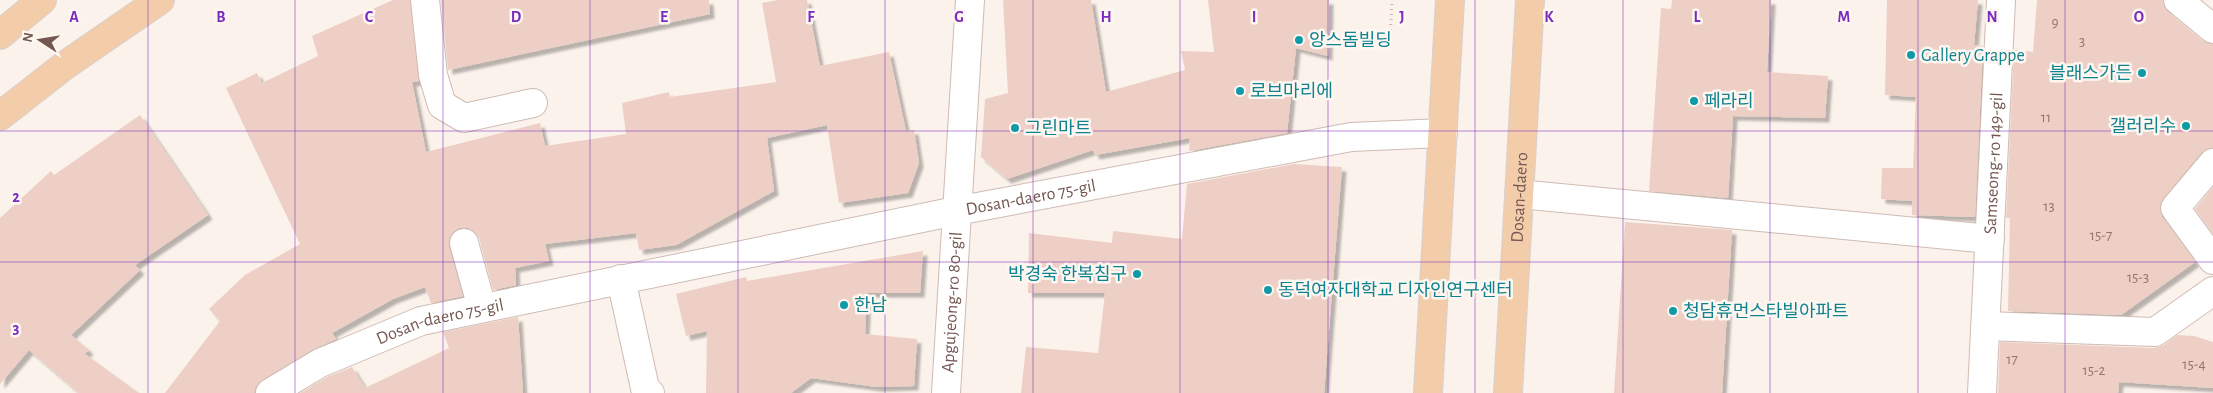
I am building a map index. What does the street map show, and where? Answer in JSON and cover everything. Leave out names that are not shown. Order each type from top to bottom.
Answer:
[{"type":"main road","points":[[0,116],[64,66],[160,0]]},
{"type":"main road","points":[[1428,393],[1450,0]]},
{"type":"main road","name":"Dosan-daero","points":[[1508,393],[1530,0]]},
{"type":"main road","points":[[0,35],[39,1]]},
{"type":"street","points":[[425,0],[433,75],[442,105],[464,118],[533,103]]},
{"type":"street","name":"Apgujeong-ro 80-gil","points":[[946,393],[970,0]]},
{"type":"street","name":"Samseong-ro 149-gil","points":[[1982,393],[2001,0]]},
{"type":"street","points":[[2178,0],[2213,29]]},
{"type":"street","name":"Dosan-daero 75-gil","points":[[270,393],[320,363],[421,321],[956,211],[1352,137],[1443,133]]},
{"type":"street","points":[[2213,163],[2175,208],[2213,260]]},
{"type":"street","points":[[1519,194],[1990,239]]},
{"type":"street","points":[[464,243],[482,308]]},
{"type":"street","points":[[621,279],[645,388],[650,393]]},
{"type":"street","points":[[1986,326],[2155,332],[2213,291]]},
{"type":"path","points":[[1390,40],[1392,0]]},
{"type":"building","points":[[393,0],[410,0],[419,81],[412,82],[426,152],[540,123],[545,146],[626,134],[622,103],[669,92],[670,97],[776,82],[762,3],[778,0],[807,0],[820,66],[889,52],[906,131],[914,130],[919,163],[908,193],[839,203],[827,125],[767,138],[774,191],[676,245],[639,250],[636,233],[545,244],[549,261],[515,268],[516,285],[493,290],[479,238],[475,232],[468,228],[459,228],[453,232],[449,240],[449,247],[463,296],[431,303],[425,287],[393,299],[332,333],[336,339],[312,350],[262,380],[257,385],[254,393],[165,393],[220,321],[209,309],[245,275],[300,244],[226,88],[257,73],[262,83],[318,56],[312,36]]},
{"type":"building","points":[[441,0],[709,0],[710,14],[448,70]]},
{"type":"building","points":[[1003,0],[1091,0],[1106,92],[1185,70],[1181,51],[1214,52],[1208,0],[1329,0],[1328,56],[1296,48],[1287,133],[1189,151],[1190,138],[1095,155],[1093,150],[1007,179],[981,157],[985,99],[1008,93]]},
{"type":"building","name":"페라리","points":[[1672,0],[1771,0],[1767,72],[1828,76],[1825,118],[1733,116],[1728,198],[1649,191],[1661,8],[1671,9]]},
{"type":"building","points":[[1887,0],[1978,0],[1974,45],[1983,46],[1975,217],[1912,215],[1912,201],[1881,199],[1882,168],[1913,168],[1916,97],[1885,95]]},
{"type":"building","points":[[2037,0],[2163,0],[2168,12],[2203,41],[2213,44],[2213,148],[2201,153],[2160,204],[2162,217],[2195,262],[2121,315],[2008,311],[2010,218],[2006,218],[2014,50],[2033,52]]},
{"type":"building","points":[[140,115],[208,215],[135,265],[140,270],[71,335],[89,350],[85,354],[139,393],[79,393],[29,350],[0,384],[0,218],[51,171],[54,175]]},
{"type":"building","points":[[1294,164],[1342,167],[1324,393],[1021,393],[1026,347],[1098,353],[1105,293],[1028,293],[1029,233],[1112,243],[1113,231],[1182,239],[1187,184]]},
{"type":"building","points":[[2213,187],[2213,234],[2195,209]]},
{"type":"building","name":"청담휴먼스타빌아파트","points":[[1625,222],[1732,230],[1722,393],[1614,393]]},
{"type":"building","points":[[923,251],[920,293],[867,293],[865,334],[917,339],[914,386],[877,387],[811,378],[791,393],[706,393],[707,331],[686,336],[676,294],[746,277],[747,281]]},
{"type":"building","points":[[518,317],[523,393],[300,393],[327,377],[352,367],[365,388],[449,348],[443,332]]},
{"type":"building","points":[[2177,335],[2194,336],[2213,342],[2213,388],[2119,382],[2118,393],[1998,393],[2000,342],[2154,348],[2164,345]]},
{"type":"place","name":"앙스돔빌딩","points":[[1299,40]]},
{"type":"place","name":"Gallery Grappe","points":[[1911,55]]},
{"type":"place","name":"블래스가든","points":[[2142,73]]},
{"type":"place","name":"로브마리에","points":[[1240,91]]},
{"type":"place","name":"페라리","points":[[1694,101]]},
{"type":"place","name":"갤러리수","points":[[2186,126]]},
{"type":"place","name":"그린마트","points":[[1015,128]]},
{"type":"place","name":"박경숙 한복침구","points":[[1137,274]]},
{"type":"place","name":"동덕여자대학교 디자인연구센터","points":[[1268,290]]},
{"type":"place","name":"한남","points":[[844,305]]},
{"type":"place","name":"청담휴먼스타빌아파트","points":[[1673,311]]}]
